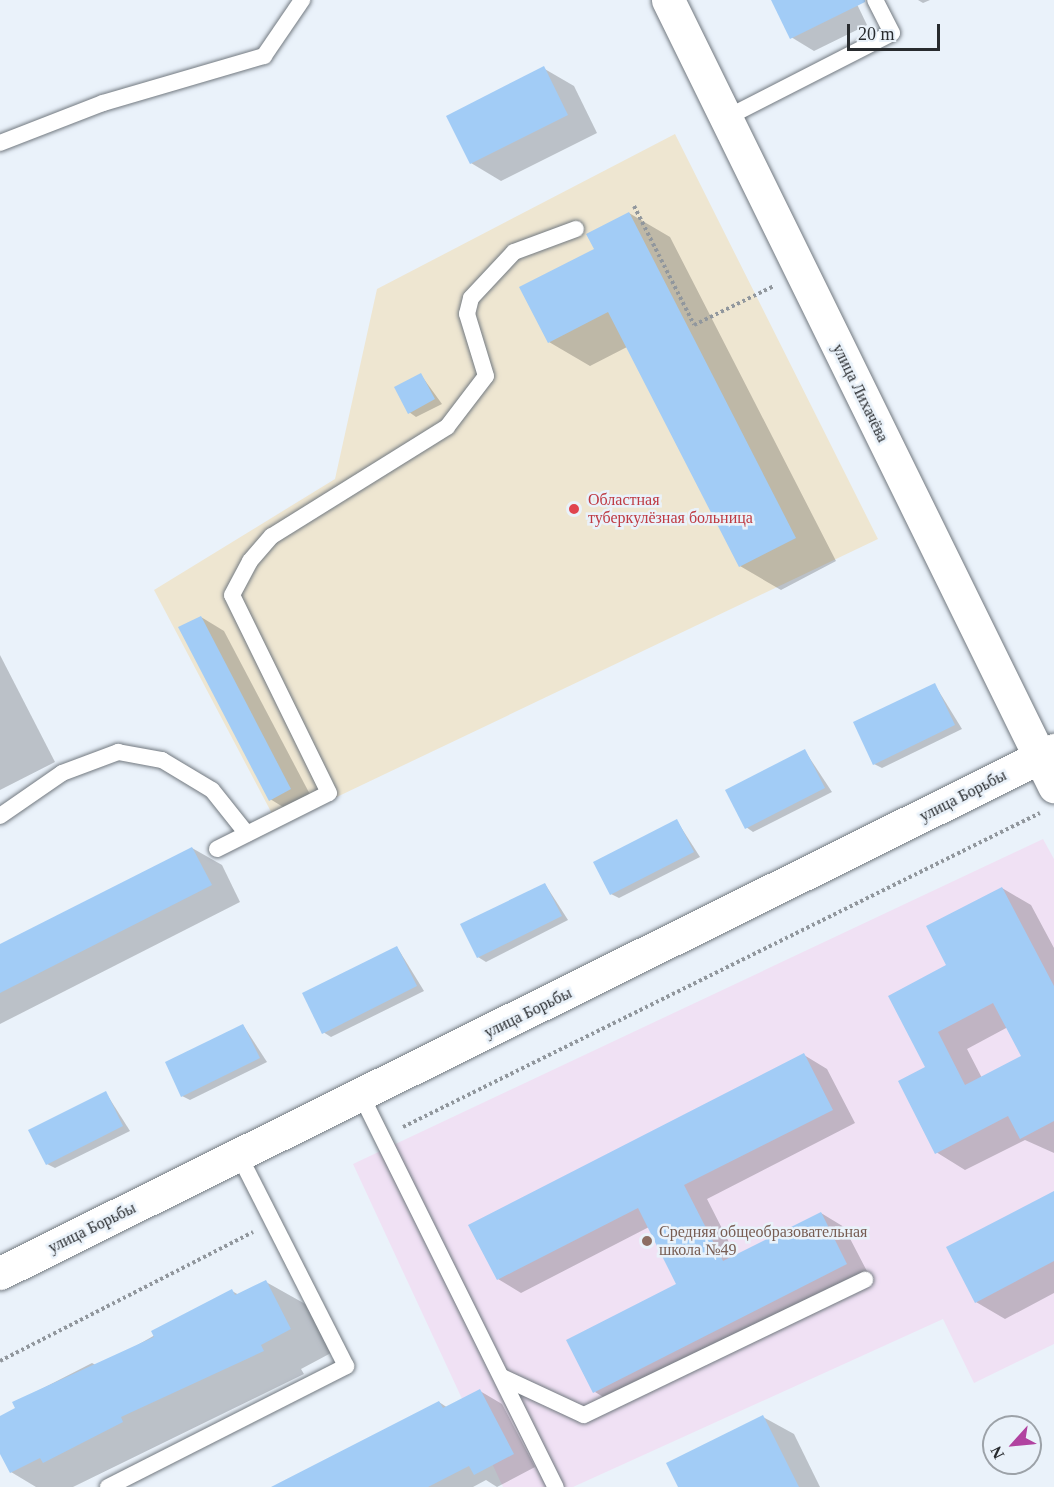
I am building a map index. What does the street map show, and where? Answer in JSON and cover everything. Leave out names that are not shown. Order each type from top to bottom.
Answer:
[{"type":"street","name":"улица Лихачёва","points":[[668,0],[801,273],[1046,754],[1049,799]]},
{"type":"street","name":"улица Борьбы","points":[[0,1273],[1046,754]]},
{"type":"lane","points":[[0,143],[103,103],[264,56],[302,0]]},
{"type":"lane","points":[[726,118],[892,33],[875,0]]},
{"type":"lane","points":[[217,849],[329,793],[232,595],[250,561],[272,536],[447,427],[486,376],[467,315],[475,292],[514,252],[576,229]]},
{"type":"lane","points":[[0,816],[62,773],[118,752],[162,760],[212,790],[247,834]]},
{"type":"lane","points":[[361,1095],[556,1487]]},
{"type":"lane","points":[[108,1487],[346,1365],[239,1155]]},
{"type":"lane","points":[[502,1377],[584,1415],[865,1280]]},
{"type":"path","points":[[634,206],[694,325],[801,273]]},
{"type":"path","points":[[382,1137],[1049,799]]},
{"type":"path","points":[[0,1361],[273,1222]]},
{"type":"shaded area","name":"Областная туберкулёзная больница","points":[[675,134],[878,539],[278,825],[154,590],[335,479],[377,289]]},
{"type":"shaded area","name":"Средняя общеобразовательная школа №49","points":[[1043,839],[1054,859],[1054,1344],[974,1383],[943,1319],[573,1487],[503,1487],[353,1164]]},
{"type":"building","points":[[771,0],[865,0],[865,2],[790,39]]},
{"type":"building","points":[[544,66],[568,115],[470,164],[446,116]]},
{"type":"building","points":[[629,212],[796,538],[739,567],[608,312],[548,343],[519,287],[594,249],[586,234]]},
{"type":"building","points":[[421,373],[435,399],[408,414],[394,387]]},
{"type":"building","points":[[201,616],[291,789],[269,801],[178,627]]},
{"type":"building","points":[[935,683],[955,725],[873,765],[853,722]]},
{"type":"building","points":[[805,749],[825,788],[745,829],[725,790]]},
{"type":"building","points":[[677,819],[694,852],[610,895],[593,862]]},
{"type":"building","points":[[192,847],[212,885],[0,993],[0,944]]},
{"type":"building","points":[[545,883],[562,916],[477,958],[460,924]]},
{"type":"building","points":[[1002,887],[1054,986],[1054,1121],[1020,1139],[1008,1116],[935,1154],[898,1081],[925,1067],[888,996],[946,965],[926,926]],"holes":[[[993,1003],[1021,1056],[965,1085],[938,1032]]]},
{"type":"building","points":[[397,946],[417,986],[322,1034],[302,993]]},
{"type":"building","points":[[243,1024],[260,1058],[181,1097],[165,1062]]},
{"type":"building","points":[[804,1053],[833,1110],[684,1185],[723,1261],[821,1212],[847,1264],[593,1393],[566,1340],[676,1284],[638,1208],[497,1280],[468,1225]]},
{"type":"building","points":[[106,1091],[123,1126],[46,1165],[28,1130]]},
{"type":"building","points":[[1054,1191],[1054,1261],[975,1303],[946,1247]]},
{"type":"building","points":[[266,1280],[291,1329],[261,1345],[264,1351],[121,1417],[123,1422],[43,1463],[40,1458],[10,1473],[0,1454],[0,1416],[15,1408],[12,1402],[154,1337],[151,1331],[232,1289],[235,1295]]},
{"type":"building","points":[[480,1389],[514,1454],[474,1475],[469,1466],[428,1487],[271,1487],[439,1401],[443,1408]]},
{"type":"building","points":[[763,1415],[799,1487],[678,1487],[666,1463]]},
{"type":"place","name":"Областная туберкулёзная больница","points":[[574,509]]},
{"type":"place","name":"Средняя общеобразовательная школа №49","points":[[647,1241]]}]
